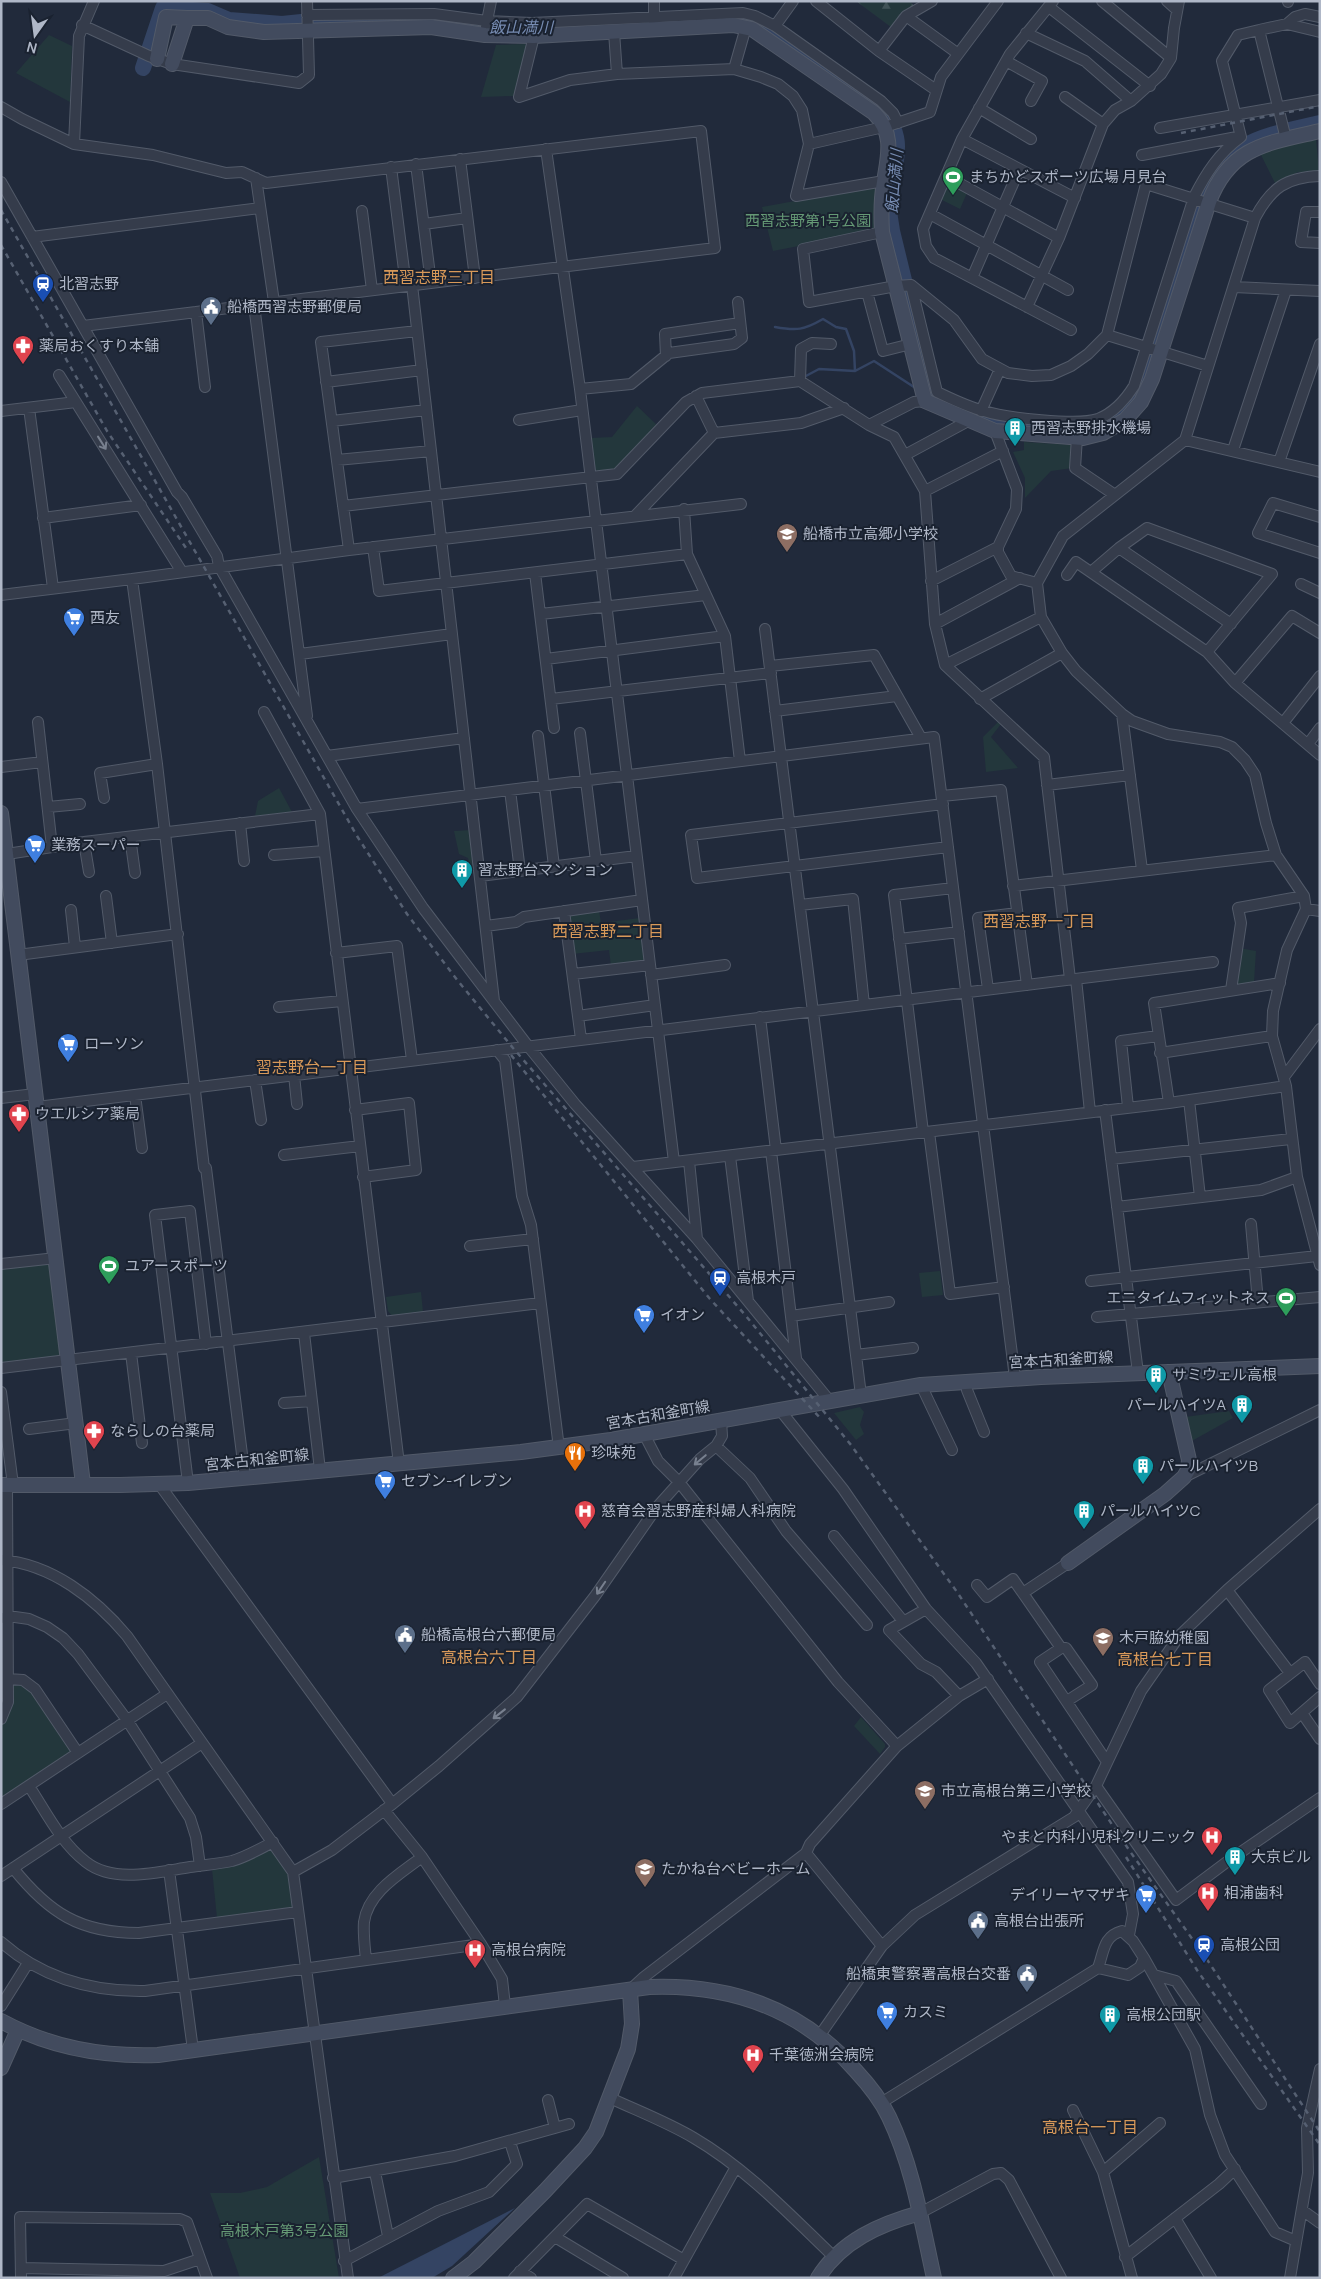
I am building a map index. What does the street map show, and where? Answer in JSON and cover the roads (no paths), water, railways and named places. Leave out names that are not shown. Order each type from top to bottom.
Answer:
[{"type":"street","points":[[74,144],[78,36],[94,1]]},
{"type":"street","points":[[82,25],[172,64],[299,83],[309,75],[307,1]]},
{"type":"street","points":[[486,28],[491,1]]},
{"type":"street","points":[[654,1],[654,24]]},
{"type":"street","points":[[775,26],[793,1]]},
{"type":"street","points":[[816,1],[879,50],[936,90]]},
{"type":"street","points":[[879,50],[906,16],[932,1]]},
{"type":"street","points":[[809,144],[890,125],[930,112],[942,77],[957,53],[998,1]]},
{"type":"street","points":[[1102,1],[1170,58]]},
{"type":"street","points":[[1028,307],[1059,238],[1103,124],[1115,110],[1131,101],[1150,86],[1161,74],[1170,58],[1178,6],[1168,1]]},
{"type":"street","points":[[1071,330],[934,258],[926,246],[923,230],[962,139],[979,108],[1006,61],[1026,33],[1051,4],[1150,86]]},
{"type":"street","points":[[486,28],[534,36],[614,32],[654,24],[743,13],[755,16],[775,26],[881,101],[893,113],[880,209],[882,232],[904,285],[937,392],[981,411],[1078,430],[1089,436],[1112,428],[1133,412],[1148,390],[1154,348],[1201,200],[1204,176],[1220,155],[1240,137]]},
{"type":"street","points":[[1287,24],[1295,17],[1305,14],[1320,17]]},
{"type":"street","points":[[906,16],[957,53]]},
{"type":"street","points":[[150,56],[166,17],[208,18],[228,27],[264,32],[307,23],[486,28],[532,23],[732,24],[746,27],[758,33],[890,125]]},
{"type":"street","points":[[172,64],[187,18]]},
{"type":"street","points":[[1240,137],[1222,61],[1238,35],[1287,24],[1320,32]]},
{"type":"street","points":[[734,69],[746,27]]},
{"type":"street","points":[[1259,30],[1285,133]]},
{"type":"street","points":[[614,32],[617,74]]},
{"type":"street","points":[[1026,33],[1085,61],[1131,101]]},
{"type":"street","points":[[534,36],[518,97],[570,80],[617,74],[734,69],[778,84],[793,96],[802,110],[809,144],[796,196],[884,181]]},
{"type":"street","points":[[1006,61],[1042,81],[1031,101]]},
{"type":"street","points":[[1065,97],[1103,124]]},
{"type":"street","points":[[1160,128],[1320,100]]},
{"type":"street","points":[[1,107],[74,144],[153,155],[226,173],[242,172],[266,183],[701,131],[715,248],[83,326]]},
{"type":"street","points":[[979,108],[1031,139]]},
{"type":"street","points":[[1201,200],[1239,157],[1285,133],[1320,131]]},
{"type":"street","points":[[1142,155],[1240,137]]},
{"type":"street","points":[[962,139],[1075,198]]},
{"type":"street","points":[[546,149],[580,389],[594,521],[674,1162]]},
{"type":"street","points":[[460,159],[475,278]]},
{"type":"street","points":[[416,164],[431,282]]},
{"type":"street","points":[[391,167],[422,370],[495,1002]]},
{"type":"street","points":[[972,278],[1019,170]]},
{"type":"street","points":[[946,176],[1059,238]]},
{"type":"street","points":[[1091,1281],[1254,1263],[1319,1260],[1297,1177],[1285,1082],[1272,1036],[1273,1011],[1288,950],[1306,909],[1304,896],[1276,855],[1255,775],[1245,760],[1232,747],[1208,739],[1168,734],[1132,721],[1122,714],[1076,671],[1062,653],[1041,617],[1037,584],[1063,536],[1185,440],[1255,218],[1268,197],[1291,180],[1300,176],[1320,176]]},
{"type":"street","points":[[256,178],[274,302]]},
{"type":"street","points":[[1,182],[177,492],[182,497],[212,548],[219,566],[357,809],[422,908],[575,1104],[697,1239],[829,1400]]},
{"type":"street","points":[[882,232],[803,249],[809,302],[904,285],[954,320],[982,358],[1008,372],[1032,376],[1051,375],[1071,366],[1088,354],[1107,335],[1146,184],[1255,218]]},
{"type":"street","points":[[32,237],[260,208]]},
{"type":"street","points":[[362,211],[372,290]]},
{"type":"street","points":[[1320,212],[1306,212],[1301,242],[1320,243]]},
{"type":"street","points":[[930,214],[1068,290]]},
{"type":"street","points":[[424,224],[467,218]]},
{"type":"street","points":[[904,285],[911,344],[925,402]]},
{"type":"street","points":[[1234,287],[1320,291]]},
{"type":"street","points":[[1233,450],[1286,290]]},
{"type":"street","points":[[867,292],[883,351],[911,344]]},
{"type":"street","points":[[580,389],[631,384],[669,353],[734,344],[742,338],[738,302]]},
{"type":"street","points":[[254,305],[308,722]]},
{"type":"street","points":[[196,312],[206,386]]},
{"type":"street","points":[[666,356],[665,334],[740,323]]},
{"type":"street","points":[[349,550],[321,342],[417,331]]},
{"type":"street","points":[[1107,335],[1208,366]]},
{"type":"street","points":[[800,381],[801,349],[812,343],[831,344]]},
{"type":"street","points":[[1279,462],[1320,344]]},
{"type":"street","points":[[981,411],[1000,369]]},
{"type":"street","points":[[326,382],[422,370]]},
{"type":"street","points":[[59,375],[182,572]]},
{"type":"street","points":[[343,506],[617,474],[686,402],[702,393],[800,381],[869,425],[894,437],[925,491],[935,624],[945,665],[1044,757],[1058,880],[1090,1112]]},
{"type":"street","points":[[696,396],[714,433]]},
{"type":"street","points":[[1,410],[76,402]]},
{"type":"street","points":[[869,425],[914,402],[925,402],[994,431],[1078,430]]},
{"type":"street","points":[[29,408],[53,588]]},
{"type":"street","points":[[635,516],[714,433],[801,423],[844,408]]},
{"type":"street","points":[[332,421],[426,410]]},
{"type":"street","points":[[519,420],[582,410]]},
{"type":"street","points":[[905,455],[968,421]]},
{"type":"street","points":[[1078,430],[1075,468],[1115,495]]},
{"type":"street","points":[[994,431],[1017,489],[1016,509],[998,547],[998,552],[1011,576],[1037,584]]},
{"type":"street","points":[[1185,440],[1320,472]]},
{"type":"street","points":[[337,460],[431,451]]},
{"type":"street","points":[[925,491],[1003,451]]},
{"type":"street","points":[[1320,518],[1273,503],[1258,533],[1320,553]]},
{"type":"street","points":[[1,595],[132,580],[219,566],[373,547],[741,504]]},
{"type":"street","points":[[43,518],[141,506]]},
{"type":"street","points":[[684,510],[688,554],[725,636],[740,761]]},
{"type":"street","points":[[1091,572],[1119,548],[1147,528],[1272,574],[1207,652]]},
{"type":"street","points":[[373,547],[379,591],[688,554]]},
{"type":"street","points":[[932,582],[998,547]]},
{"type":"street","points":[[1119,548],[1230,624]]},
{"type":"street","points":[[1067,574],[1076,562],[1207,652],[1235,683],[1320,755]]},
{"type":"street","points":[[535,573],[554,728]]},
{"type":"street","points":[[935,624],[1020,578]]},
{"type":"street","points":[[132,580],[157,764],[195,1088],[245,1478]]},
{"type":"street","points":[[1301,584],[1320,593]]},
{"type":"street","points":[[540,614],[706,595]]},
{"type":"street","points":[[1235,683],[1292,616],[1320,633]]},
{"type":"street","points":[[945,665],[1041,617]]},
{"type":"street","points":[[765,629],[861,1395]]},
{"type":"street","points":[[300,654],[452,634]]},
{"type":"street","points":[[546,659],[725,636]]},
{"type":"street","points":[[980,698],[1062,653]]},
{"type":"street","points":[[551,699],[730,678],[770,670],[874,655],[921,738]]},
{"type":"street","points":[[1283,723],[1320,676]]},
{"type":"street","points":[[775,711],[897,696]]},
{"type":"street","points":[[264,712],[320,814],[399,1464]]},
{"type":"street","points":[[1122,714],[1142,870]]},
{"type":"street","points":[[38,722],[52,847]]},
{"type":"street","points":[[1308,744],[1320,728]]},
{"type":"street","points":[[580,733],[596,861]]},
{"type":"street","points":[[538,736],[554,866]]},
{"type":"street","points":[[357,809],[934,737],[1015,1378]]},
{"type":"street","points":[[327,756],[464,738]]},
{"type":"street","points":[[1,767],[42,762]]},
{"type":"street","points":[[104,798],[100,773],[157,764]]},
{"type":"street","points":[[1047,784],[1130,775]]},
{"type":"street","points":[[510,790],[520,871]]},
{"type":"street","points":[[948,847],[697,878],[691,835],[789,823],[1001,790],[1027,985]]},
{"type":"street","points":[[48,807],[80,804]]},
{"type":"street","points":[[1,813],[4,854],[69,1360],[83,1484]]},
{"type":"street","points":[[4,854],[84,842],[320,814]]},
{"type":"street","points":[[240,823],[244,861]]},
{"type":"street","points":[[130,837],[135,873]]},
{"type":"street","points":[[84,842],[89,872]]},
{"type":"street","points":[[274,855],[324,851]]},
{"type":"street","points":[[1013,886],[1276,855]]},
{"type":"street","points":[[480,876],[636,856]]},
{"type":"street","points":[[953,888],[894,895],[898,939],[950,1294],[1004,1287]]},
{"type":"street","points":[[106,896],[112,943]]},
{"type":"street","points":[[1231,990],[1241,923],[1238,908],[1304,896]]},
{"type":"street","points":[[800,905],[853,899],[864,1004]]},
{"type":"street","points":[[486,926],[564,911],[642,900]]},
{"type":"street","points":[[1306,909],[1320,912]]},
{"type":"street","points":[[72,910],[76,947]]},
{"type":"street","points":[[564,911],[581,1039]]},
{"type":"street","points":[[988,990],[978,918],[1017,913]]},
{"type":"street","points":[[898,939],[959,932]]},
{"type":"street","points":[[18,955],[178,934]]},
{"type":"street","points":[[336,953],[397,946],[412,1060]]},
{"type":"street","points":[[1,1098],[36,1100],[135,1095],[1213,962]]},
{"type":"street","points":[[573,974],[725,965]]},
{"type":"street","points":[[1169,1103],[1154,1003],[1280,983]]},
{"type":"street","points":[[280,1007],[342,1001]]},
{"type":"street","points":[[578,1016],[655,1005]]},
{"type":"street","points":[[760,1017],[796,1359]]},
{"type":"street","points":[[633,1167],[1169,1103],[1285,1082],[1320,1029]]},
{"type":"street","points":[[1128,1108],[1121,1041],[1158,1036]]},
{"type":"street","points":[[1160,1053],[1272,1036]]},
{"type":"street","points":[[497,1050],[505,1060],[522,1196],[531,1225],[559,1448]]},
{"type":"street","points":[[294,1075],[297,1104]]},
{"type":"street","points":[[255,1080],[260,1120]]},
{"type":"street","points":[[135,1095],[142,1148]]},
{"type":"street","points":[[1188,1100],[1200,1197]]},
{"type":"street","points":[[355,1110],[409,1103],[416,1170],[363,1177]]},
{"type":"street","points":[[1105,1110],[1137,1370]]},
{"type":"street","points":[[1111,1159],[1291,1139]]},
{"type":"street","points":[[284,1155],[360,1146]]},
{"type":"street","points":[[730,1156],[748,1301]]},
{"type":"street","points":[[689,1161],[697,1239]]},
{"type":"street","points":[[1117,1207],[1261,1190],[1297,1177]]},
{"type":"street","points":[[188,1483],[155,1215],[190,1210],[206,1344]]},
{"type":"street","points":[[1251,1224],[1258,1302]]},
{"type":"street","points":[[470,1246],[533,1238]]},
{"type":"street","points":[[1,1264],[56,1258]]},
{"type":"street","points":[[1097,1317],[1320,1297]]},
{"type":"street","points":[[791,1316],[889,1302]]},
{"type":"street","points":[[1,1368],[304,1333],[540,1303]]},
{"type":"street","points":[[304,1333],[320,1470]]},
{"type":"street","points":[[856,1355],[913,1348]]},
{"type":"street","points":[[131,1353],[142,1443]]},
{"type":"street","name":"宮本古和釜町線","points":[[7,1485],[188,1483],[559,1448],[829,1400],[921,1386],[1137,1370],[1169,1372],[1320,1366]]},
{"type":"street","points":[[1169,1372],[1189,1460],[1188,1470],[1184,1477]]},
{"type":"street","points":[[966,1382],[967,1390],[984,1432]]},
{"type":"street","points":[[921,1386],[952,1450]]},
{"type":"street","points":[[1,1392],[7,1485],[4,1560],[8,1679],[8,1702],[1,1719]]},
{"type":"street","points":[[284,1403],[312,1401]]},
{"type":"street","points":[[780,1410],[843,1489],[926,1609],[976,1663],[988,1679],[1128,1882],[1132,1900],[1131,1922],[1126,1933]]},
{"type":"street","points":[[1023,1593],[1165,1494],[1184,1477],[1320,1410]]},
{"type":"street","points":[[293,1872],[332,1850],[439,1766],[517,1697],[595,1596],[634,1538],[679,1482],[700,1459],[716,1446],[722,1436],[720,1420]]},
{"type":"street","points":[[29,1429],[76,1423]]},
{"type":"street","points":[[644,1434],[658,1461],[679,1482],[838,1682],[897,1746]]},
{"type":"street","points":[[716,1446],[750,1478],[786,1531],[867,1625]]},
{"type":"street","points":[[159,1484],[390,1800],[387,1807]]},
{"type":"street","points":[[820,2035],[882,1946],[915,1915],[1078,1812],[1096,1786],[1134,1703],[1160,1661],[1193,1620],[1320,1509]]},
{"type":"street","points":[[834,1536],[903,1621]]},
{"type":"street","points":[[4,1560],[37,1568],[63,1581],[88,1596],[111,1616],[293,1872],[344,2261],[348,2278]]},
{"type":"street","points":[[977,1585],[986,1597],[1013,1579],[1061,1648]]},
{"type":"street","points":[[1227,1590],[1290,1673]]},
{"type":"street","points":[[926,1609],[889,1630],[921,1664],[936,1672],[959,1696]]},
{"type":"street","points":[[5,1617],[28,1619],[47,1627],[63,1638],[78,1654],[126,1720],[190,1818],[196,1837],[200,1866]]},
{"type":"street","points":[[1067,1701],[1092,1685],[1066,1648],[1061,1648],[1040,1662],[1107,1762]]},
{"type":"street","points":[[1320,1684],[1305,1662],[1269,1690],[1290,1723],[1320,1697]]},
{"type":"street","points":[[8,1679],[23,1680],[35,1689],[78,1753]]},
{"type":"street","points":[[453,2278],[482,2255],[585,2148],[600,2124],[626,2057],[631,2036],[630,1990],[644,1977],[806,1853],[810,1844],[897,1746],[959,1696],[988,1679]]},
{"type":"street","points":[[1,1804],[167,1694]]},
{"type":"street","points":[[1302,1713],[1320,1740]]},
{"type":"street","points":[[1,1876],[202,1743]]},
{"type":"street","points":[[29,1786],[61,1836],[86,1862],[103,1870],[131,1875],[232,1861],[254,1853],[273,1842]]},
{"type":"street","points":[[1096,1786],[1176,1900],[1228,1861],[1320,1798]]},
{"type":"street","points":[[387,1807],[481,1944],[502,1979],[504,2006]]},
{"type":"street","points":[[806,1853],[882,1946]]},
{"type":"street","points":[[366,1960],[364,1922],[370,1904],[380,1891],[422,1857]]},
{"type":"street","points":[[13,1868],[32,1892],[52,1909],[82,1924],[99,1929],[126,1933],[298,1912]]},
{"type":"street","points":[[169,1870],[193,2050]]},
{"type":"street","points":[[1126,1933],[1144,1958],[1195,2049],[1210,2115],[1225,2155],[1274,2232],[1296,2240]]},
{"type":"street","points":[[881,2103],[1099,1964],[1105,1944],[1114,1934],[1126,1933]]},
{"type":"street","points":[[1,1942],[28,1963],[60,1978],[100,1989],[145,1990],[481,1944]]},
{"type":"street","points":[[1099,1964],[1112,1971],[1128,1975],[1140,1967],[1144,1958]]},
{"type":"street","points":[[1,2006],[28,1963]]},
{"type":"street","points":[[1154,1975],[1176,1981],[1261,2104]]},
{"type":"street","points":[[1,2021],[46,2042],[93,2053],[134,2056],[193,2050],[649,1987],[688,1987],[737,1996],[787,2015],[820,2035],[849,2062],[881,2103],[899,2140],[920,2213],[934,2278]]},
{"type":"street","points":[[1,2068],[18,2030]]},
{"type":"street","points":[[1290,2278],[1308,2173],[1307,2128],[1313,2108],[1320,2069]]},
{"type":"street","points":[[610,2098],[694,2138],[736,2167],[782,2207],[834,2257]]},
{"type":"street","points":[[548,2100],[555,2128]]},
{"type":"street","points":[[1313,2108],[1320,2117]]},
{"type":"street","points":[[1073,2110],[1103,2172],[1132,2278]]},
{"type":"street","points":[[1103,2172],[1160,2123]]},
{"type":"street","points":[[333,2178],[375,2172],[455,2156],[569,2124]]},
{"type":"street","points":[[344,2261],[438,2211],[489,2192],[517,2164],[510,2142]]},
{"type":"street","points":[[674,2278],[736,2167]]},
{"type":"street","points":[[1125,2257],[1220,2184],[1235,2169]]},
{"type":"street","points":[[375,2172],[388,2236]]},
{"type":"street","points":[[818,2278],[834,2257],[857,2239],[881,2225],[920,2213],[993,2174],[1001,2173],[1009,2180],[1061,2278]]},
{"type":"street","points":[[531,2278],[517,2274],[587,2204],[684,2260]]},
{"type":"street","points":[[1302,2210],[1320,2223]]},
{"type":"street","points":[[200,2259],[164,2271],[21,2273],[20,2217],[180,2219],[187,2222],[207,2278]]},
{"type":"street","points":[[1175,2218],[1211,2278]]},
{"type":"street","points":[[555,2237],[623,2278]]},
{"type":"water","points":[[515,2208],[452,2266],[432,2278],[378,2278]]},
{"type":"waterway","name":"飯山満川","points":[[143,68],[163,8],[208,11],[229,20],[282,24],[311,21],[433,20],[486,28],[532,29],[670,21]]},
{"type":"waterway","name":"飯山満川","points":[[721,18],[742,18],[761,26],[879,107],[889,119],[895,132],[897,144],[897,156],[889,207],[892,231],[933,399],[994,422],[1089,429],[1109,421],[1128,406],[1136,398],[1145,377],[1202,199],[1211,179],[1222,164],[1235,152],[1249,144],[1264,137],[1320,123]]},
{"type":"waterway","points":[[775,327],[800,329],[823,319],[836,327],[846,329],[854,351],[855,371]]},
{"type":"waterway","points":[[804,377],[819,369],[855,371],[874,361],[917,389]]},
{"type":"railway","points":[[1181,133],[1320,106]]},
{"type":"railway","points":[[1,210],[357,836],[407,914],[458,981],[513,1048],[746,1316],[851,1445],[957,1592],[1129,1850],[1208,1961],[1320,2132]]},
{"type":"railway","points":[[1,245],[107,431],[188,551]]},
{"type":"railway","points":[[511,1055],[710,1299],[822,1420]]},
{"type":"railway","points":[[1126,1857],[1197,1970],[1320,2145]]},
{"type":"place","name":"まちかどスポーツ広場 月見台","points":[[953,196]]},
{"type":"place","name":"北習志野","points":[[43,303]]},
{"type":"place","name":"船橋西習志野郵便局","points":[[211,326]]},
{"type":"place","name":"薬局おくすり本舗","points":[[23,365]]},
{"type":"place","name":"西習志野排水機場","points":[[1015,447]]},
{"type":"place","name":"船橋市立高郷小学校","points":[[787,553]]},
{"type":"place","name":"西友","points":[[74,637]]},
{"type":"place","name":"業務スーパー","points":[[35,864]]},
{"type":"place","name":"習志野台マンション","points":[[462,889]]},
{"type":"place","name":"ローソン","points":[[68,1063]]},
{"type":"place","name":"ウエルシア薬局","points":[[19,1133]]},
{"type":"place","name":"ユアースポーツ","points":[[109,1285]]},
{"type":"place","name":"高根木戸","points":[[720,1297]]},
{"type":"place","name":"エニタイムフィットネス","points":[[1286,1317]]},
{"type":"place","name":"イオン","points":[[644,1334]]},
{"type":"place","name":"サミウェル高根","points":[[1156,1394]]},
{"type":"place","name":"パールハイツA","points":[[1242,1424]]},
{"type":"place","name":"ならしの台薬局","points":[[94,1450]]},
{"type":"place","name":"珍味苑","points":[[575,1472]]},
{"type":"place","name":"パールハイツB","points":[[1143,1485]]},
{"type":"place","name":"セブン-イレブン","points":[[385,1500]]},
{"type":"place","name":"慈育会習志野産科婦人科病院","points":[[585,1530]]},
{"type":"place","name":"パールハイツC","points":[[1084,1530]]},
{"type":"place","name":"船橋高根台六郵便局","points":[[405,1654]]},
{"type":"place","name":"木戸脇幼稚園","points":[[1103,1657]]},
{"type":"place","name":"市立高根台第三小学校","points":[[925,1810]]},
{"type":"place","name":"やまと内科小児科クリニック","points":[[1212,1856]]},
{"type":"place","name":"大京ビル","points":[[1235,1876]]},
{"type":"place","name":"たかね台ベビーホーム","points":[[645,1888]]},
{"type":"place","name":"相浦歯科","points":[[1208,1912]]},
{"type":"place","name":"デイリーヤマザキ","points":[[1146,1914]]},
{"type":"place","name":"高根台出張所","points":[[978,1940]]},
{"type":"place","name":"高根公団","points":[[1204,1964]]},
{"type":"place","name":"高根台病院","points":[[475,1969]]},
{"type":"place","name":"船橋東警察署高根台交番","points":[[1027,1993]]},
{"type":"place","name":"カスミ","points":[[887,2031]]},
{"type":"place","name":"高根公団駅","points":[[1110,2034]]},
{"type":"place","name":"千葉徳洲会病院","points":[[753,2074]]},
{"type":"district","name":"西習志野三丁目","points":[[439,277]]},
{"type":"district","name":"西習志野一丁目","points":[[1039,921]]},
{"type":"district","name":"西習志野二丁目","points":[[608,931]]},
{"type":"district","name":"習志野台一丁目","points":[[312,1067]]},
{"type":"district","name":"高根台六丁目","points":[[489,1657]]},
{"type":"district","name":"高根台七丁目","points":[[1165,1659]]},
{"type":"district","name":"高根台一丁目","points":[[1090,2127]]},
{"type":"park label","name":"西習志野第1号公園","points":[[808,221]]},
{"type":"park label","name":"高根木戸第3号公園","points":[[284,2231]]}]
